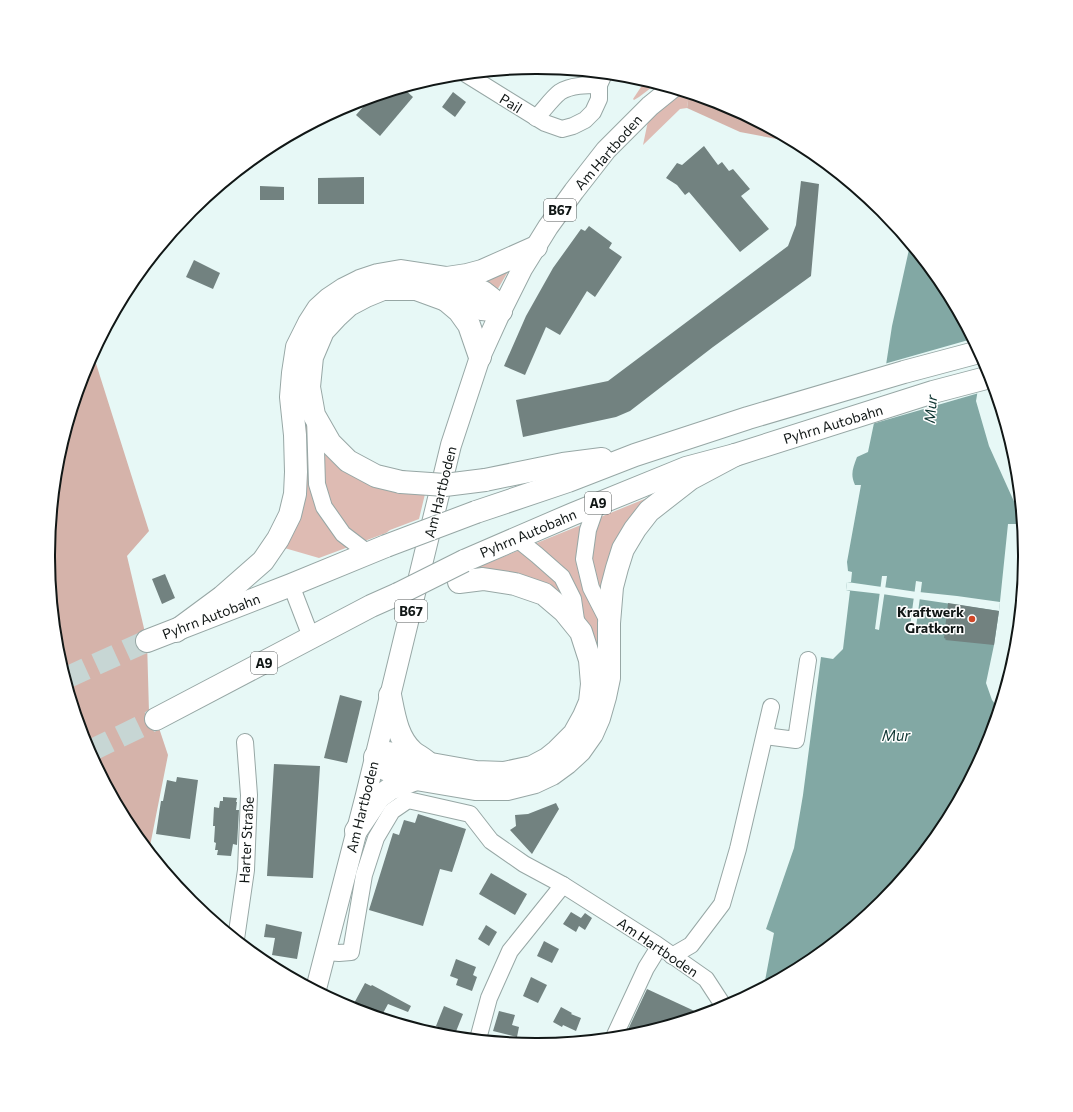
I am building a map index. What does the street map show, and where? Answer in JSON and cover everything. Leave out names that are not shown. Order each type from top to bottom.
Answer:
[{"type":"highway","points":[[447,278],[482,271],[536,247]]},
{"type":"highway","points":[[176,631],[222,597],[263,561],[278,539],[290,515],[295,494],[296,472],[295,435],[291,397],[292,373],[297,347],[318,309],[329,299],[344,289],[360,281],[378,275],[401,271],[447,278],[483,292],[492,299],[501,310]]},
{"type":"highway","points":[[501,310],[482,309],[446,300],[416,289],[383,289],[349,305],[323,331],[312,357],[309,387],[315,416],[330,443],[348,461],[376,476],[401,482],[445,485],[485,480],[563,464],[635,455]]},
{"type":"highway","points":[[446,300],[459,311],[469,325],[480,357]]},
{"type":"highway","name":"Pyhrn Autobahn","points":[[147,641],[176,631],[377,549],[476,512],[568,481],[635,455],[748,418],[904,372],[973,354]]},
{"type":"highway","name":"Pyhrn Autobahn","points":[[156,719],[371,606],[464,561],[597,504],[686,468],[735,455],[933,392],[983,378]]},
{"type":"highway","points":[[390,695],[397,728],[406,745],[413,752],[424,771],[475,788],[507,789],[535,782],[552,774],[580,751],[592,734],[606,697],[612,587],[623,549],[649,511],[690,479],[735,455]]},
{"type":"highway","points":[[375,757],[385,769],[398,774],[424,771],[504,774],[532,767],[557,752],[574,734],[590,702],[592,684],[590,660],[581,632],[564,610],[544,594],[515,584],[483,579],[459,582],[398,594]]},
{"type":"highway","points":[[356,831],[379,797],[390,789],[424,771]]},
{"type":"main road","name":"Am Hartboden","points":[[317,984],[452,445],[480,357],[501,310],[522,270],[548,227],[606,150],[650,106],[666,93]]},
{"type":"street","name":"Pail","points":[[474,79],[536,118],[562,129],[573,126],[585,120],[593,112],[599,100],[602,80],[560,92],[536,118]]},
{"type":"street","points":[[315,416],[317,484],[324,507],[343,534],[377,549]]},
{"type":"street","points":[[597,504],[588,530],[584,558],[591,588],[609,623]]},
{"type":"street","points":[[516,538],[562,577],[573,599],[577,627]]},
{"type":"street","points":[[291,585],[311,637]]},
{"type":"street","points":[[765,736],[796,740],[808,660]]},
{"type":"street","points":[[672,956],[691,945],[722,904],[738,849],[771,707]]},
{"type":"street","name":"Harter Straße","points":[[237,933],[246,870],[249,795],[245,742]]},
{"type":"street","name":"Am Hartboden","points":[[326,952],[351,952],[364,875],[376,838],[392,811],[408,800],[470,814],[491,841],[524,864],[563,885],[672,956],[706,980],[720,1001]]},
{"type":"street","points":[[479,1034],[489,998],[510,951],[563,885]]},
{"type":"street","points":[[617,1030],[646,968],[659,947]]},
{"type":"shaded area","points":[[641,87],[650,89],[639,97],[634,100],[633,99]]},
{"type":"shaded area","points":[[675,95],[688,99],[687,108],[680,109],[643,145],[648,121]]},
{"type":"shaded area","points":[[688,99],[721,111],[777,139],[740,132],[687,108]]},
{"type":"shaded area","points":[[509,270],[496,292],[473,280]]},
{"type":"shaded area","points":[[331,314],[310,426],[425,494],[419,519],[319,558],[281,547],[299,413]]},
{"type":"shaded area","points":[[96,363],[149,531],[127,556],[147,641],[149,712],[156,719],[168,755],[151,843],[136,824],[120,797],[92,740],[71,681],[59,619],[55,556],[59,493],[71,431]]},
{"type":"shaded area","points":[[647,498],[649,503],[629,524],[611,557],[604,595],[602,674],[596,714],[584,738],[565,760],[546,771],[531,777],[498,783],[466,781],[391,765],[390,761],[396,761],[442,772],[490,780],[503,780],[520,777],[535,771],[549,764],[565,753],[577,739],[587,723],[594,706],[598,687],[598,668],[595,650],[588,632],[578,618],[559,597],[548,590],[525,580],[513,577],[488,574],[463,575],[466,572]]},
{"type":"water","name":"Mur","points":[[909,251],[937,288],[968,343],[981,372],[976,401],[989,446],[1015,504],[1016,524],[1008,524],[999,611],[986,683],[995,703],[981,740],[953,797],[937,824],[899,873],[854,918],[830,938],[765,979],[774,933],[766,929],[794,848],[803,795],[821,657],[833,659],[843,649],[850,591],[846,590],[847,582],[851,582],[852,572],[848,571],[847,562],[861,485],[855,485],[853,478],[854,464],[857,457],[868,452],[886,365],[892,326]],"holes":[[[882,576],[887,576],[879,630],[875,629]],[[916,581],[922,582],[915,635],[909,634]]]},
{"type":"pier","points":[[967,341],[982,375],[979,393],[872,424],[878,394],[881,393],[878,393],[884,364]]},
{"type":"pier","points":[[847,582],[882,587],[881,594],[846,590]]},
{"type":"pier","points":[[883,587],[917,592],[916,599],[882,594]]},
{"type":"pier","points":[[919,592],[1000,602],[999,611],[918,599]]},
{"type":"building","points":[[408,92],[413,97],[380,136],[356,115],[363,107],[382,100]]},
{"type":"building","points":[[453,92],[466,102],[455,117],[442,107]]},
{"type":"building","points":[[704,146],[718,165],[722,162],[729,171],[733,169],[750,189],[741,196],[769,229],[740,252],[689,192],[685,195],[677,185],[666,178],[677,163],[682,165]]},
{"type":"building","points":[[364,177],[364,204],[318,204],[318,178]]},
{"type":"building","points":[[801,181],[819,184],[811,276],[713,347],[630,411],[616,417],[523,437],[516,400],[608,381],[788,246],[796,225]]},
{"type":"building","points":[[260,186],[284,187],[284,200],[260,200]]},
{"type":"building","points":[[589,226],[612,243],[609,248],[622,257],[595,297],[587,291],[560,335],[546,327],[525,375],[504,366],[526,316],[553,268],[581,229],[585,231]]},
{"type":"building","points":[[194,260],[220,273],[213,289],[186,277]]},
{"type":"building","points":[[165,574],[175,598],[162,604],[152,579]]},
{"type":"building","name":"Kraftwerk Gratkorn","points":[[948,603],[999,611],[994,645],[945,640]]},
{"type":"building","points":[[340,695],[362,701],[347,763],[324,758]]},
{"type":"building","points":[[274,764],[320,766],[313,878],[267,876]]},
{"type":"building","points":[[177,777],[198,780],[190,839],[156,834],[161,801],[163,801],[167,780],[176,782]]},
{"type":"building","points":[[223,797],[237,798],[236,810],[239,810],[237,845],[233,844],[231,856],[217,855],[218,850],[215,850],[215,826],[213,826],[214,807],[219,808],[220,801],[223,801]]},
{"type":"building","points":[[556,803],[559,809],[532,854],[510,830],[516,826],[515,815],[528,814]]},
{"type":"building","points":[[418,814],[466,829],[452,872],[440,869],[423,926],[369,910],[393,833],[399,835],[404,820],[415,823]]},
{"type":"building","points":[[491,873],[527,894],[515,915],[479,894]]},
{"type":"building","points":[[571,912],[581,918],[585,913],[592,918],[585,930],[579,926],[576,932],[563,924]]},
{"type":"building","points":[[266,924],[302,932],[297,959],[272,955],[275,938],[264,937]]},
{"type":"building","points":[[486,925],[497,932],[489,946],[478,939]]},
{"type":"building","points":[[544,941],[559,949],[552,963],[537,956]]},
{"type":"building","points":[[456,959],[476,967],[473,975],[477,977],[472,991],[456,985],[458,979],[450,976]]},
{"type":"building","points":[[531,977],[547,985],[538,1003],[523,996]]},
{"type":"building","points":[[365,983],[371,986],[372,985],[411,1006],[408,1012],[388,1004],[383,1012],[355,1002]]},
{"type":"building","points":[[647,989],[694,1011],[661,1021],[629,1028]]},
{"type":"building","points":[[444,1006],[463,1014],[457,1030],[436,1026]]},
{"type":"building","points":[[561,1007],[572,1013],[571,1014],[581,1018],[576,1031],[563,1025],[562,1027],[553,1022]]},
{"type":"building","points":[[499,1011],[515,1015],[512,1025],[519,1027],[517,1037],[493,1031]]},
{"type":"tunnel","points":[[70,676],[147,641]]},
{"type":"tunnel","points":[[96,748],[156,719]]},
{"type":"place","name":"Kraftwerk Gratkorn","points":[[972,619]]}]
